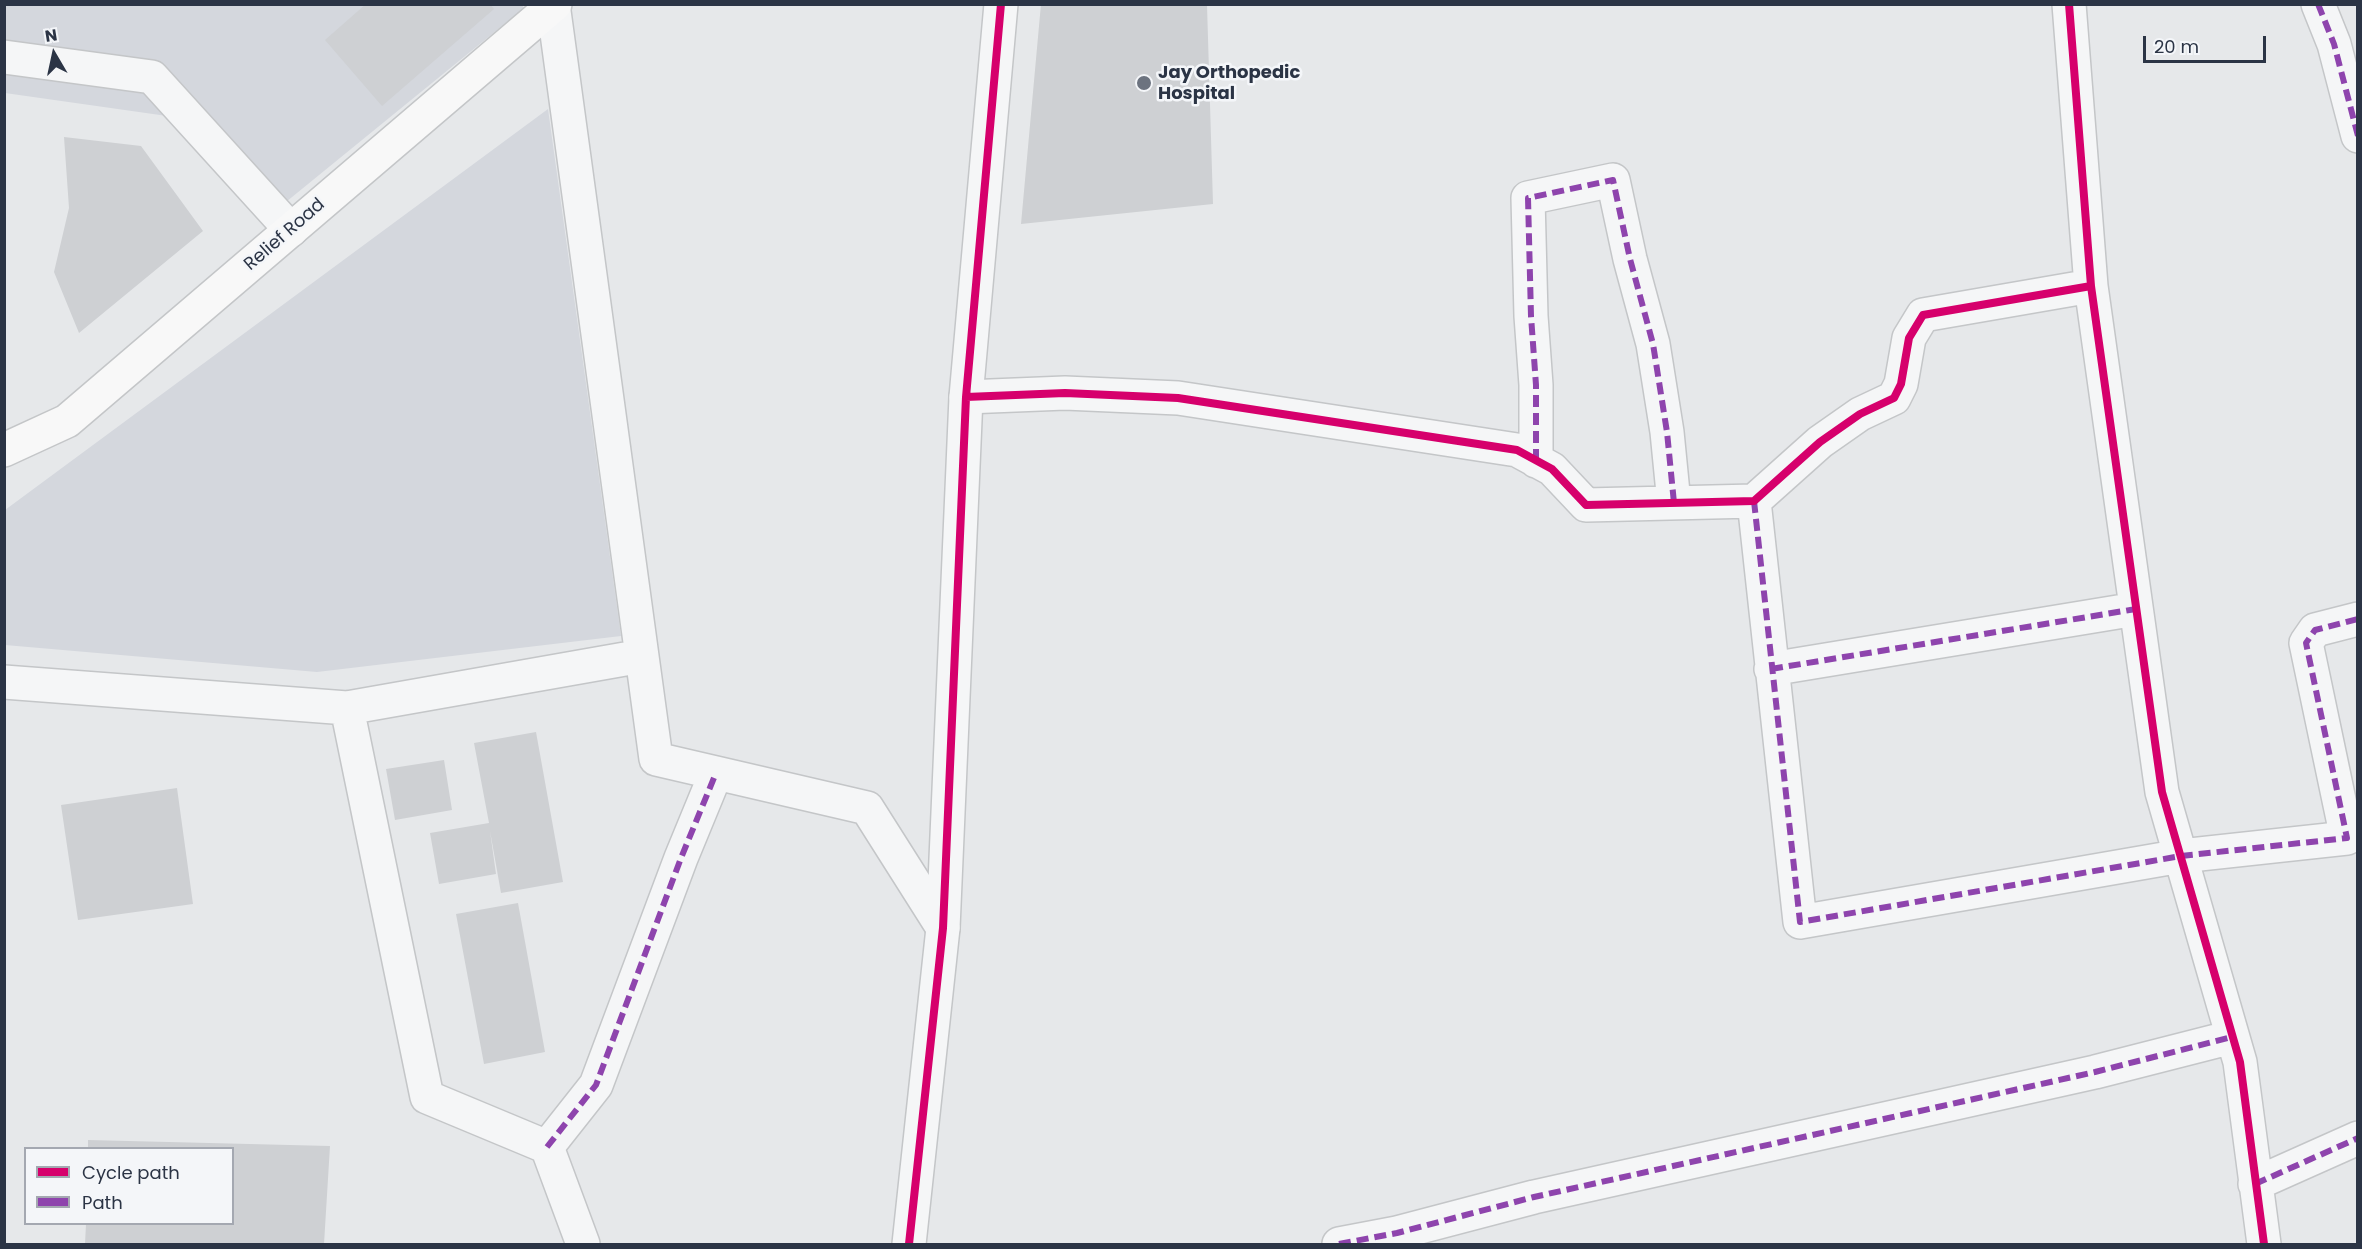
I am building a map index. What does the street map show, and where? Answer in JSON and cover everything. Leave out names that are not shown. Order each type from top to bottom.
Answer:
[{"type":"main road","name":"Relief Road","points":[[4,450],[67,421],[554,5]]},
{"type":"street","points":[[909,1245],[944,928],[966,397],[1001,4]]},
{"type":"street","points":[[2069,4],[2091,286],[2162,792],[2240,1062],[2264,1245]]},
{"type":"street","points":[[2318,4],[2334,44],[2358,136]]},
{"type":"street","points":[[554,5],[656,759],[867,808],[944,928]]},
{"type":"street","points":[[4,57],[152,77],[291,230]]},
{"type":"street","points":[[1536,461],[1536,385],[1531,316],[1528,198],[1614,180],[1630,259],[1653,344],[1667,432],[1674,503]]},
{"type":"street","points":[[966,397],[1065,393],[1178,398],[1517,450],[1552,469],[1586,505],[1754,501],[1820,442],[1860,414],[1894,398],[1901,384],[1909,338],[1923,315],[2091,286]]},
{"type":"street","points":[[1754,501],[1800,922],[2181,856],[2348,838],[2306,643],[2315,630],[2358,619]]},
{"type":"street","points":[[1771,669],[2136,609]]},
{"type":"street","points":[[4,682],[347,708],[642,656]]},
{"type":"street","points":[[347,708],[427,1097],[547,1147],[583,1245]]},
{"type":"street","points":[[547,1147],[596,1085],[681,858],[716,773]]},
{"type":"street","points":[[1339,1245],[1396,1233],[1534,1197],[2073,1077],[2232,1037]]},
{"type":"street","points":[[2255,1184],[2358,1138]]},
{"type":"shaded area","points":[[521,4],[524,8],[270,215],[167,116],[5,93],[5,5]]},
{"type":"shaded area","points":[[548,109],[621,636],[317,672],[5,645],[5,510]]},
{"type":"building","points":[[366,4],[490,4],[494,9],[382,106],[325,40]]},
{"type":"building","points":[[1041,4],[1207,5],[1213,204],[1021,224]]},
{"type":"building","points":[[64,137],[141,146],[203,231],[79,333],[54,272],[69,208]]},
{"type":"building","points":[[536,732],[563,882],[501,893],[490,831],[496,874],[439,884],[430,833],[489,823],[474,743]]},
{"type":"building","points":[[444,760],[452,810],[395,820],[386,769]]},
{"type":"building","points":[[177,788],[193,904],[78,920],[61,805]]},
{"type":"building","points":[[518,903],[545,1052],[484,1064],[456,914]]},
{"type":"building","points":[[88,1140],[330,1146],[324,1244],[85,1244],[86,1225],[234,1225],[234,1147],[88,1147]]},
{"type":"marked path","points":[[2318,4],[2334,44],[2358,136]]},
{"type":"marked path","points":[[1536,461],[1536,385],[1531,316],[1528,198],[1613,180],[1630,259],[1653,344],[1667,432],[1674,503]]},
{"type":"marked path","points":[[1754,501],[1800,922],[2181,856],[2347,838],[2306,643],[2315,630],[2358,619]]},
{"type":"marked path","points":[[1771,669],[2136,609]]},
{"type":"marked path","points":[[547,1147],[596,1085],[681,858],[716,773]]},
{"type":"marked path","points":[[1339,1244],[1397,1233],[1534,1197],[2095,1072],[2232,1037]]},
{"type":"marked path","points":[[2255,1184],[2358,1138]]},
{"type":"cycle path","points":[[909,1244],[943,928],[966,397],[1001,4]]},
{"type":"cycle path","points":[[2069,4],[2091,286],[2162,792],[2240,1062],[2264,1244]]},
{"type":"cycle path","points":[[966,397],[1065,393],[1178,398],[1517,450],[1552,469],[1586,505],[1754,501],[1820,442],[1860,414],[1894,398],[1901,384],[1909,338],[1923,315],[2091,286]]},
{"type":"place","name":"Jay Orthopedic Hospital","points":[[1144,83]]}]
